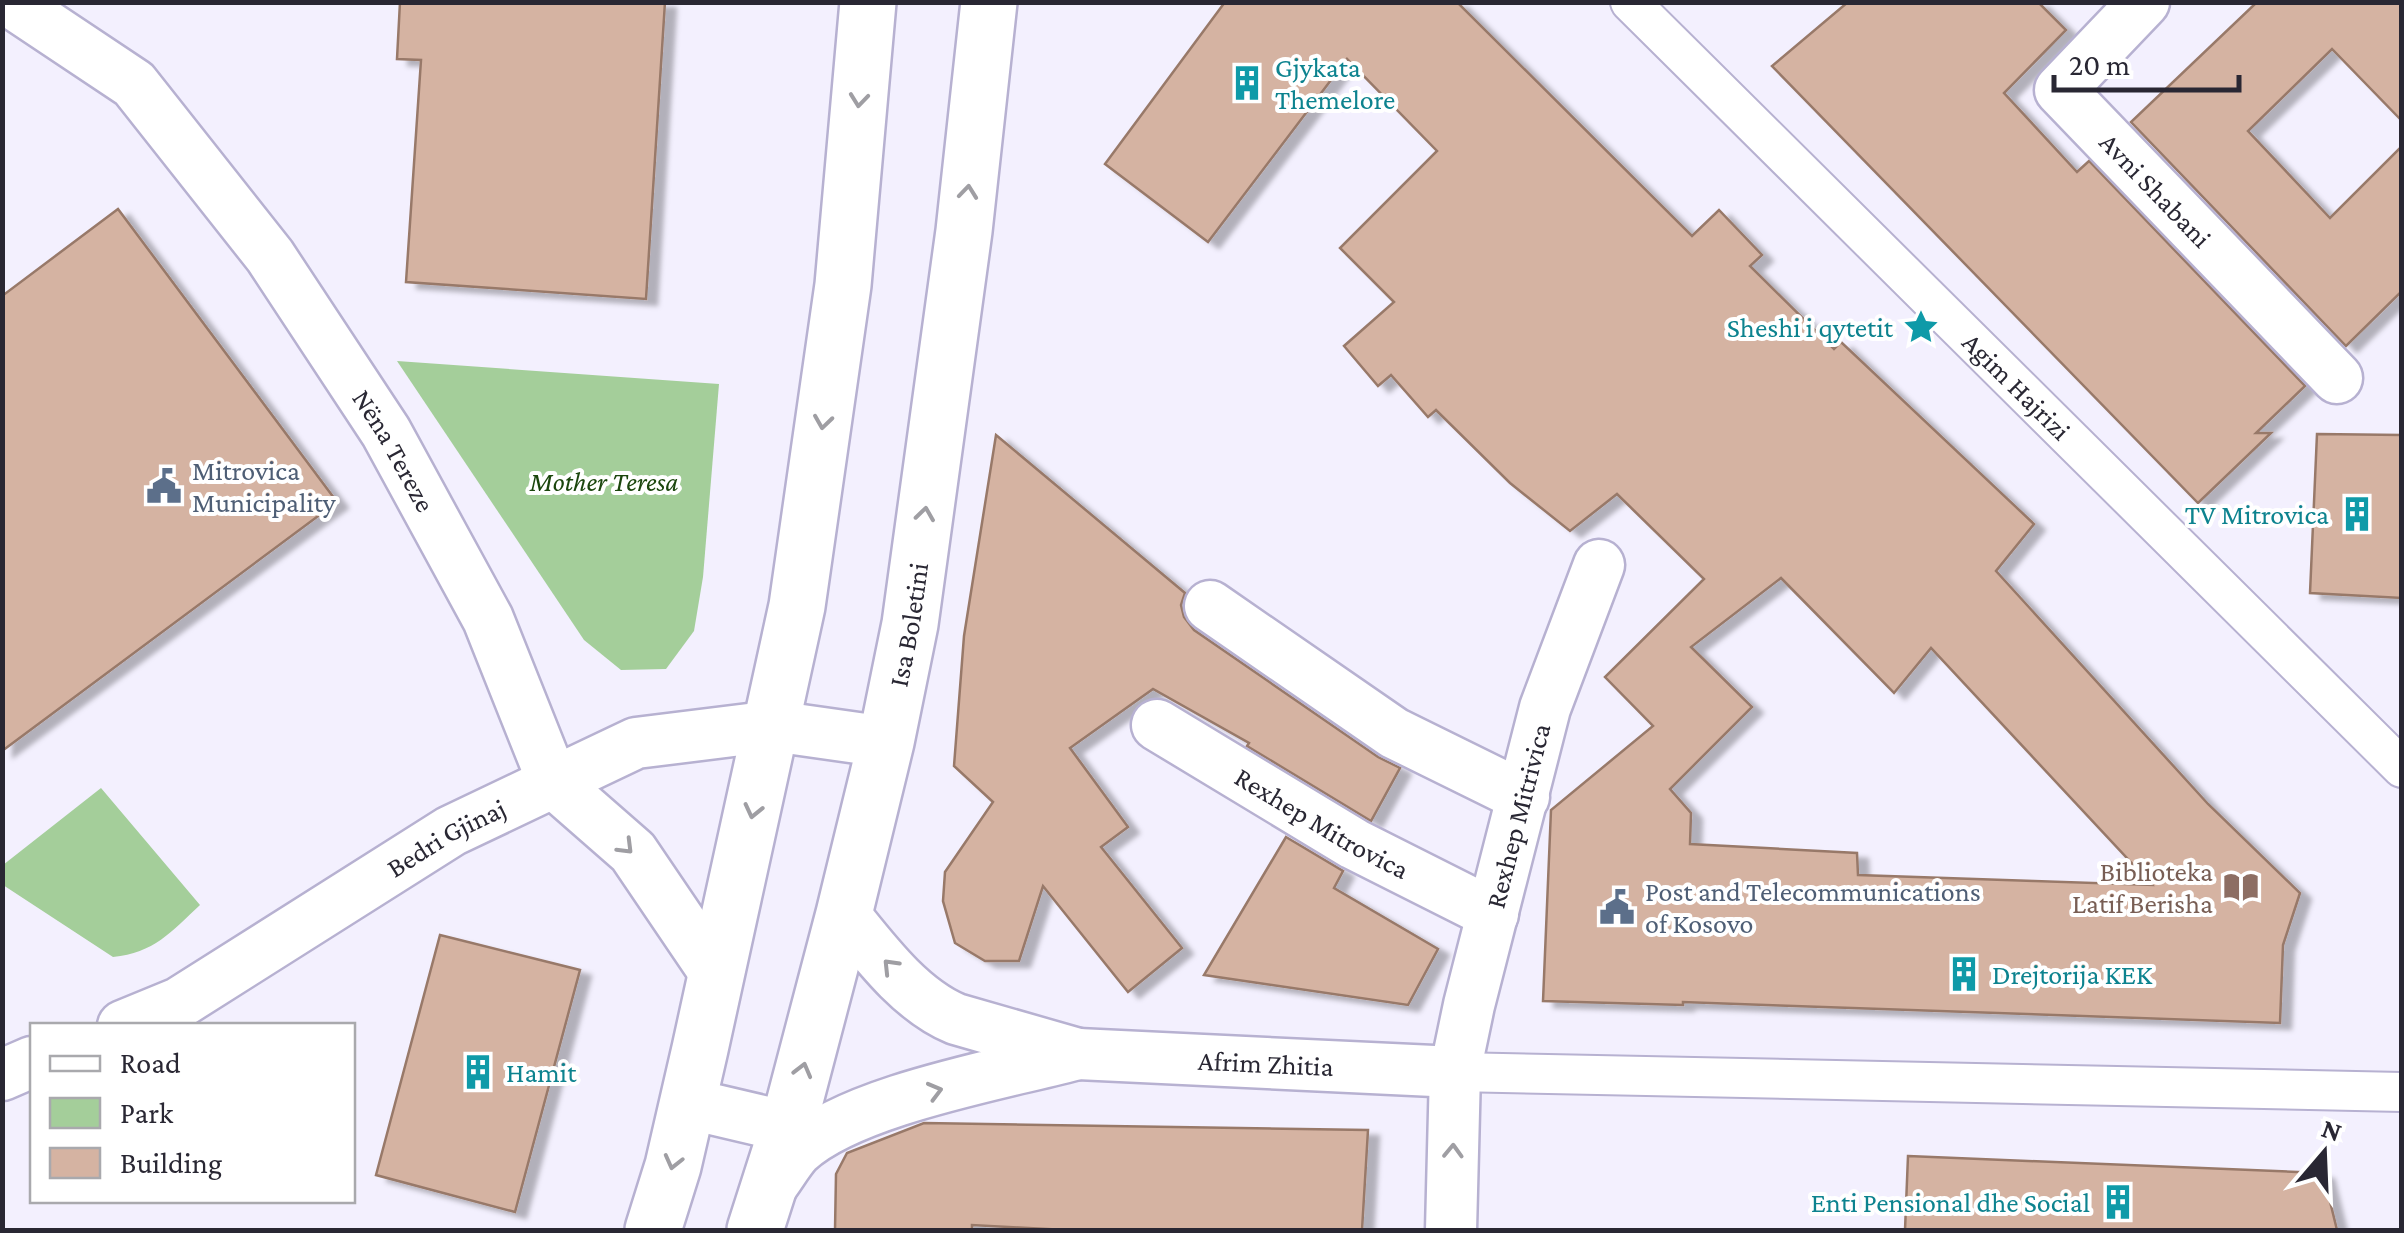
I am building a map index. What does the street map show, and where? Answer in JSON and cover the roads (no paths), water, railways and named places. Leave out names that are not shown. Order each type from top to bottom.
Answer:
[{"type":"street","name":"Nëna Tereze","points":[[11,2],[134,84],[270,256],[386,432],[488,619],[553,782]]},
{"type":"street","points":[[653,1230],[673,1166],[797,606],[840,304],[868,2]]},
{"type":"street","name":"Isa Boletini","points":[[761,1212],[788,1127],[844,914],[910,624],[962,251],[990,2]]},
{"type":"street","name":"Agim Hajrizi","points":[[1630,2],[2402,768]]},
{"type":"street","name":"Avni Shabani","points":[[2144,2],[2060,90],[2337,378]]},
{"type":"street","name":"Rexhep Mitrivica","points":[[1451,1230],[1456,1072],[1545,708],[1599,565]]},
{"type":"street","points":[[1210,606],[1394,734],[1524,797]]},
{"type":"street","name":"Rexhep Mitrovica","points":[[1156,725],[1354,844],[1493,914]]},
{"type":"street","points":[[715,973],[633,852],[553,782],[636,743],[773,726],[886,742]]},
{"type":"street","name":"Bedri Gjinaj","points":[[130,1023],[179,1003],[450,830],[553,782]]},
{"type":"street","name":"Afrim Zhitia","points":[[844,914],[909,986],[942,1012],[1078,1054],[1456,1072]]},
{"type":"street","name":"Afrim Zhitia","points":[[761,1212],[796,1152],[832,1126],[906,1098],[1078,1054]]},
{"type":"street","points":[[2,1075],[30,1063]]},
{"type":"street","points":[[1456,1072],[2402,1092]]},
{"type":"street","points":[[686,1102],[788,1127]]},
{"type":"place","name":"Gjykata Themelore","points":[[1247,83]]},
{"type":"place","name":"Sheshi i qytetit","points":[[1921,327]]},
{"type":"place","name":"Mitrovica Municipality","points":[[164,486]]},
{"type":"place","name":"TV Mitrovica","points":[[2357,514]]},
{"type":"place","name":"Biblioteka Latif Berisha","points":[[2241,887]]},
{"type":"place","name":"Post and Telecommunications of Kosovo","points":[[1617,907]]},
{"type":"place","name":"Drejtorija KEK","points":[[1964,974]]},
{"type":"place","name":"Hamit","points":[[478,1072]]},
{"type":"place","name":"Enti Pensional dhe Social","points":[[2118,1202]]},
{"type":"park label","name":"Mother Teresa","points":[[604,481]]}]
